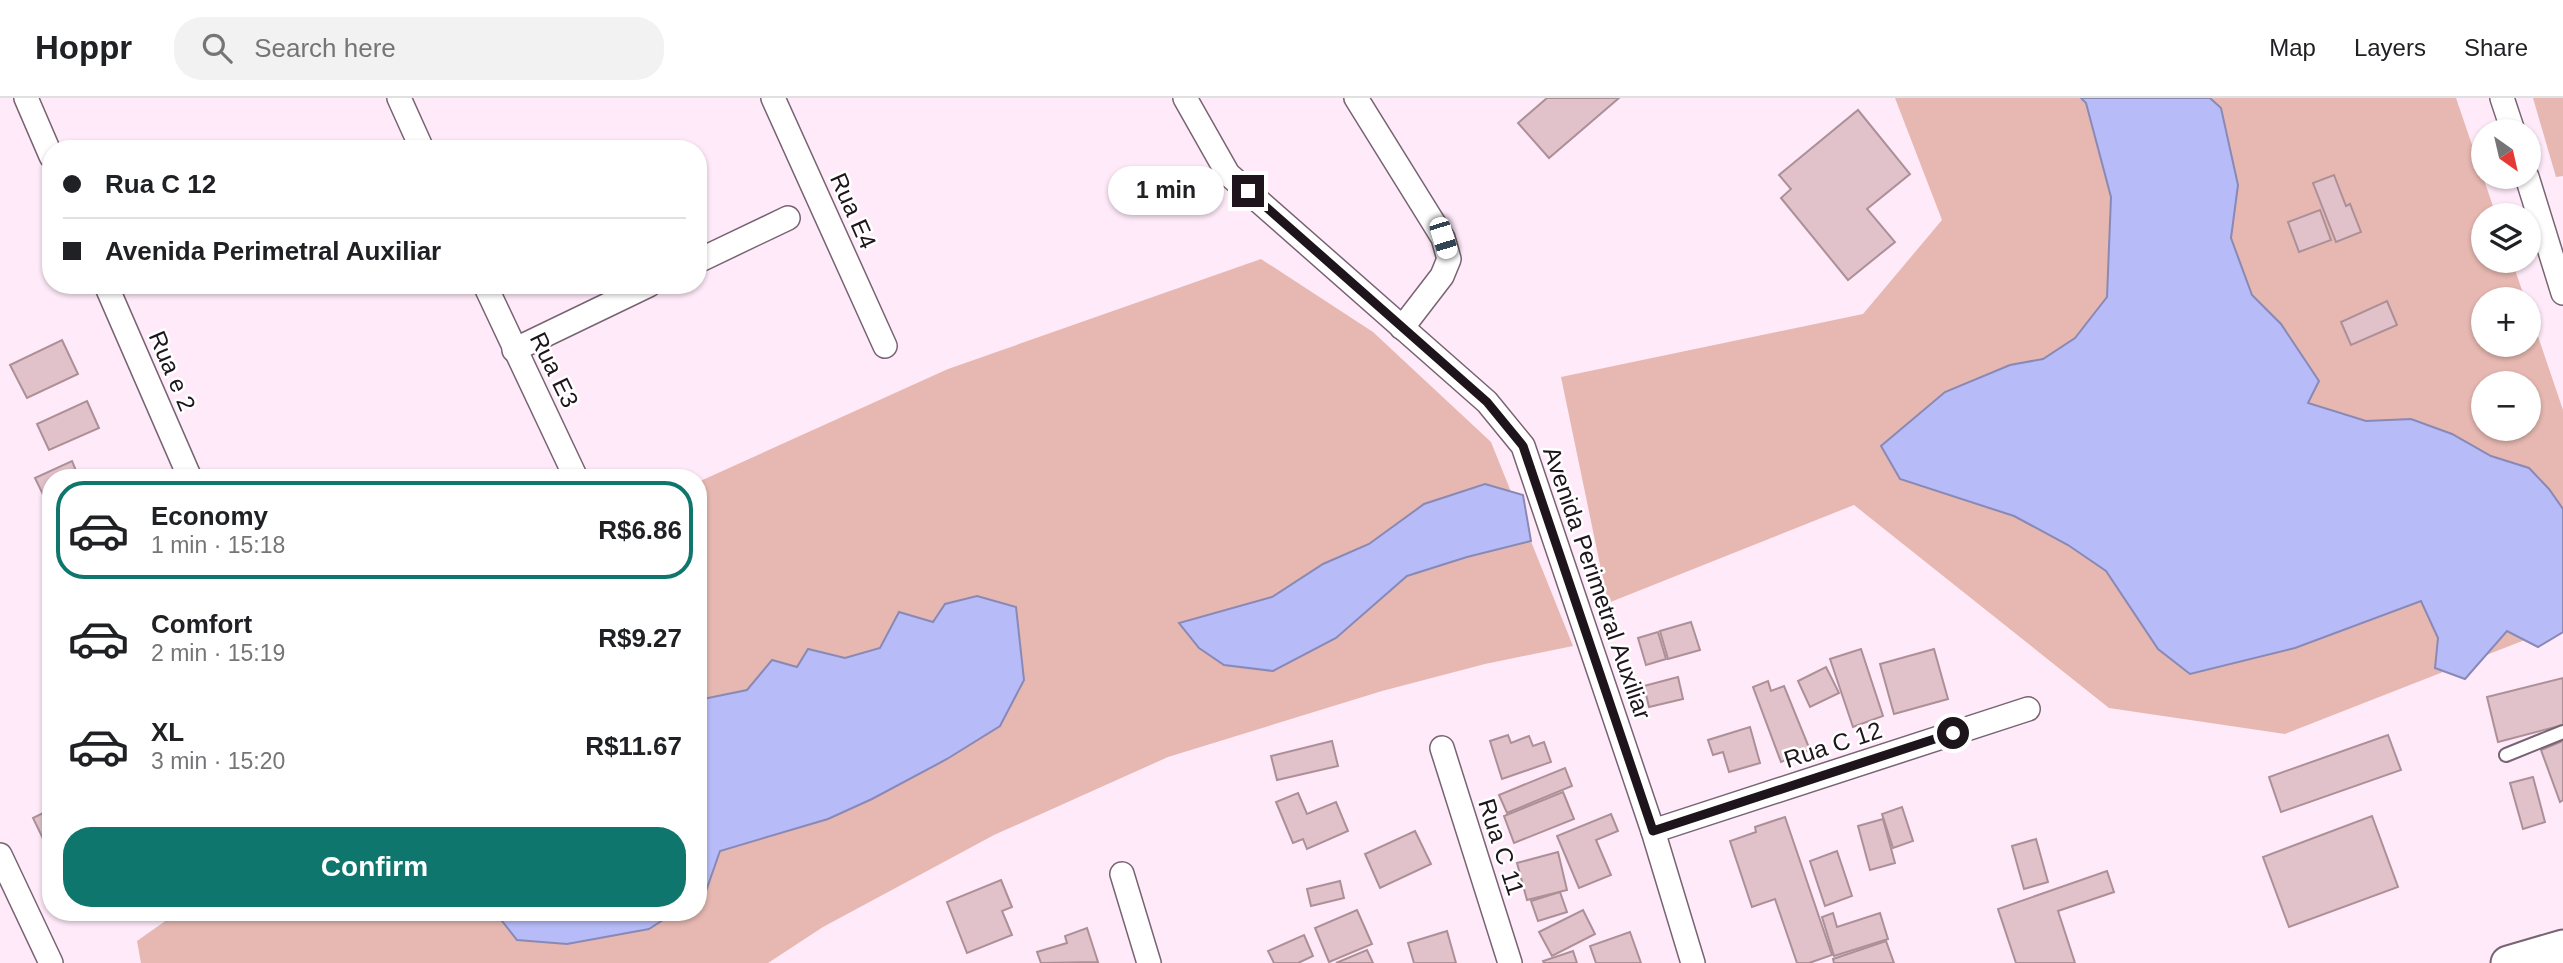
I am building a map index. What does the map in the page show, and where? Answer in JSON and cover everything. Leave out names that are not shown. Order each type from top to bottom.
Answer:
[{"type":"street","points":[[26,98],[44,140]]},
{"type":"street","points":[[399,98],[418,140]]},
{"type":"street","name":"Rua E4","points":[[773,98],[885,346]]},
{"type":"street","name":"Avenida Perimetral Auxiliar","points":[[1185,98],[1228,174],[1487,402],[1523,446],[1653,831],[1693,963]]},
{"type":"street","points":[[1356,98],[1443,238],[1449,259],[1443,276],[1402,328]]},
{"type":"street","points":[[2502,98],[2509,119]]},
{"type":"street","points":[[2531,189],[2563,293]]},
{"type":"street","points":[[707,257],[789,218]]},
{"type":"street","name":"Rua e 2","points":[[110,294],[186,469]]},
{"type":"street","name":"Rua E3","points":[[489,294],[572,469]]},
{"type":"street","points":[[514,350],[630,294]]},
{"type":"street","name":"Rua C 12","points":[[1653,831],[2028,709]]},
{"type":"street","name":"Rua C 11","points":[[1442,748],[1510,963]]},
{"type":"street","points":[[0,855],[51,963]]},
{"type":"street","points":[[1122,874],[1149,963]]},
{"type":"street","points":[[2508,963],[2563,947]]},
{"type":"lane","points":[[2506,755],[2563,732]]},
{"type":"shaded area","points":[[1895,98],[2456,98],[2471,142],[2471,189],[2487,189],[2492,203],[2471,203],[2471,273],[2516,273],[2521,287],[2471,287],[2471,357],[2541,357],[2541,345],[2563,410],[2563,625],[2285,734],[2109,708],[1854,505],[1608,603],[1561,377],[1863,314],[1942,220]]},
{"type":"shaded area","points":[[2533,98],[2563,98],[2563,176],[2556,177]]},
{"type":"shaded area","points":[[1261,259],[1373,332],[1491,442],[1573,646],[1485,664],[1382,691],[1168,757],[994,835],[823,927],[768,963],[141,963],[137,941],[165,921],[707,921],[707,478],[948,369]]},
{"type":"water","points":[[2081,98],[2210,98],[2221,108],[2238,185],[2231,238],[2252,295],[2281,324],[2319,381],[2308,403],[2366,421],[2411,419],[2452,434],[2491,456],[2529,468],[2563,509],[2563,632],[2538,647],[2507,631],[2465,679],[2435,668],[2438,638],[2421,601],[2295,648],[2190,674],[2158,649],[2106,571],[2068,545],[2014,516],[1900,479],[1881,446],[1945,392],[2010,365],[2043,359],[2075,338],[2107,297],[2111,197],[2086,103]]},
{"type":"water","points":[[1485,484],[1523,495],[1531,541],[1407,576],[1336,638],[1273,671],[1224,665],[1199,648],[1179,623],[1272,597],[1323,564],[1369,544],[1424,504]]},
{"type":"water","points":[[977,596],[1016,607],[1024,680],[1000,726],[947,759],[828,819],[720,851],[707,888],[707,698],[747,690],[772,660],[797,667],[808,649],[845,658],[880,648],[899,612],[933,622],[945,604]]},
{"type":"water","points":[[502,921],[661,921],[649,929],[567,944],[517,940]]},
{"type":"building","points":[[1547,98],[1619,98],[1549,158],[1518,123]]},
{"type":"building","points":[[1858,110],[1910,174],[1867,209],[1895,242],[1848,280],[1781,198],[1791,189],[1779,175]]},
{"type":"building","points":[[2334,175],[2346,206],[2350,204],[2361,232],[2336,242],[2313,183]]},
{"type":"building","points":[[2320,210],[2331,240],[2299,252],[2288,222]]},
{"type":"building","points":[[2387,301],[2397,325],[2351,345],[2341,322]]},
{"type":"building","points":[[62,340],[78,374],[27,398],[10,365]]},
{"type":"building","points":[[87,401],[99,428],[49,450],[37,424]]},
{"type":"building","points":[[72,461],[75,469],[55,469]]},
{"type":"building","points":[[42,475],[42,492],[35,478]]},
{"type":"building","points":[[1691,622],[1700,650],[1668,659],[1660,631]]},
{"type":"building","points":[[1658,632],[1666,659],[1646,665],[1638,638]]},
{"type":"building","points":[[1861,649],[1883,716],[1853,727],[1830,659]]},
{"type":"building","points":[[1934,649],[1948,699],[1894,714],[1880,664]]},
{"type":"building","points":[[1826,667],[1839,693],[1810,707],[1798,681]]},
{"type":"building","points":[[1678,677],[1683,699],[1649,707],[1644,686]]},
{"type":"building","points":[[2563,678],[2563,725],[2498,742],[2487,697]]},
{"type":"building","points":[[1768,681],[1771,691],[1784,686],[1810,750],[1781,762],[1753,687]]},
{"type":"building","points":[[1750,727],[1760,763],[1729,772],[1723,752],[1713,755],[1708,740]]},
{"type":"building","points":[[1508,735],[1511,743],[1529,736],[1533,746],[1544,742],[1551,762],[1502,779],[1490,741]]},
{"type":"building","points":[[2388,735],[2401,770],[2281,812],[2269,777]]},
{"type":"building","points":[[1332,741],[1338,766],[1277,780],[1271,756]]},
{"type":"building","points":[[2563,741],[2563,800],[2560,802],[2541,750]]},
{"type":"building","points":[[1565,768],[1572,786],[1507,813],[1499,795]]},
{"type":"building","points":[[2533,777],[2545,822],[2523,829],[2510,783]]},
{"type":"building","points":[[1563,792],[1574,819],[1514,843],[1504,816]]},
{"type":"building","points":[[1298,793],[1307,814],[1336,802],[1348,831],[1307,849],[1303,839],[1293,843],[1276,802]]},
{"type":"building","points":[[1902,807],[1913,841],[1893,848],[1882,814]]},
{"type":"building","points":[[42,814],[42,836],[33,818]]},
{"type":"building","points":[[1611,814],[1618,831],[1596,840],[1611,875],[1579,888],[1557,836]]},
{"type":"building","points":[[2372,816],[2398,887],[2289,927],[2263,857]]},
{"type":"building","points":[[1785,817],[1832,955],[1809,963],[1797,963],[1775,899],[1752,907],[1730,841],[1756,832],[1755,827]]},
{"type":"building","points":[[1883,819],[1895,863],[1870,870],[1858,826]]},
{"type":"building","points":[[1415,831],[1431,864],[1380,888],[1365,854]]},
{"type":"building","points":[[2036,839],[2048,882],[2024,889],[2012,846]]},
{"type":"building","points":[[1837,851],[1852,896],[1825,906],[1810,861]]},
{"type":"building","points":[[1558,852],[1567,890],[1527,900],[1517,863]]},
{"type":"building","points":[[2107,871],[2114,892],[2058,911],[2075,963],[2016,963],[1998,909]]},
{"type":"building","points":[[1001,880],[1012,907],[1002,911],[1012,935],[967,953],[947,902]]},
{"type":"building","points":[[1340,881],[1344,898],[1311,906],[1307,889]]},
{"type":"building","points":[[1560,892],[1567,912],[1538,921],[1531,901]]},
{"type":"building","points":[[1357,910],[1372,944],[1329,962],[1315,928]]},
{"type":"building","points":[[1583,910],[1595,934],[1552,956],[1539,932]]},
{"type":"building","points":[[1833,913],[1837,927],[1880,913],[1888,939],[1834,956],[1822,917]]},
{"type":"building","points":[[1087,928],[1098,962],[1041,963],[1037,952],[1067,943],[1065,936]]},
{"type":"building","points":[[1447,931],[1456,963],[1414,963],[1408,943]]},
{"type":"building","points":[[1630,932],[1641,963],[1596,963],[1590,946]]},
{"type":"building","points":[[1304,935],[1313,956],[1298,963],[1274,963],[1268,951]]},
{"type":"building","points":[[1886,941],[1894,963],[1834,963],[1833,959]]},
{"type":"building","points":[[1367,950],[1373,963],[1336,963]]},
{"type":"building","points":[[1573,951],[1577,963],[1543,961]]},
{"type":"route","points":[[1248,191],[1487,402],[1523,446],[1653,831],[1953,733]]}]
